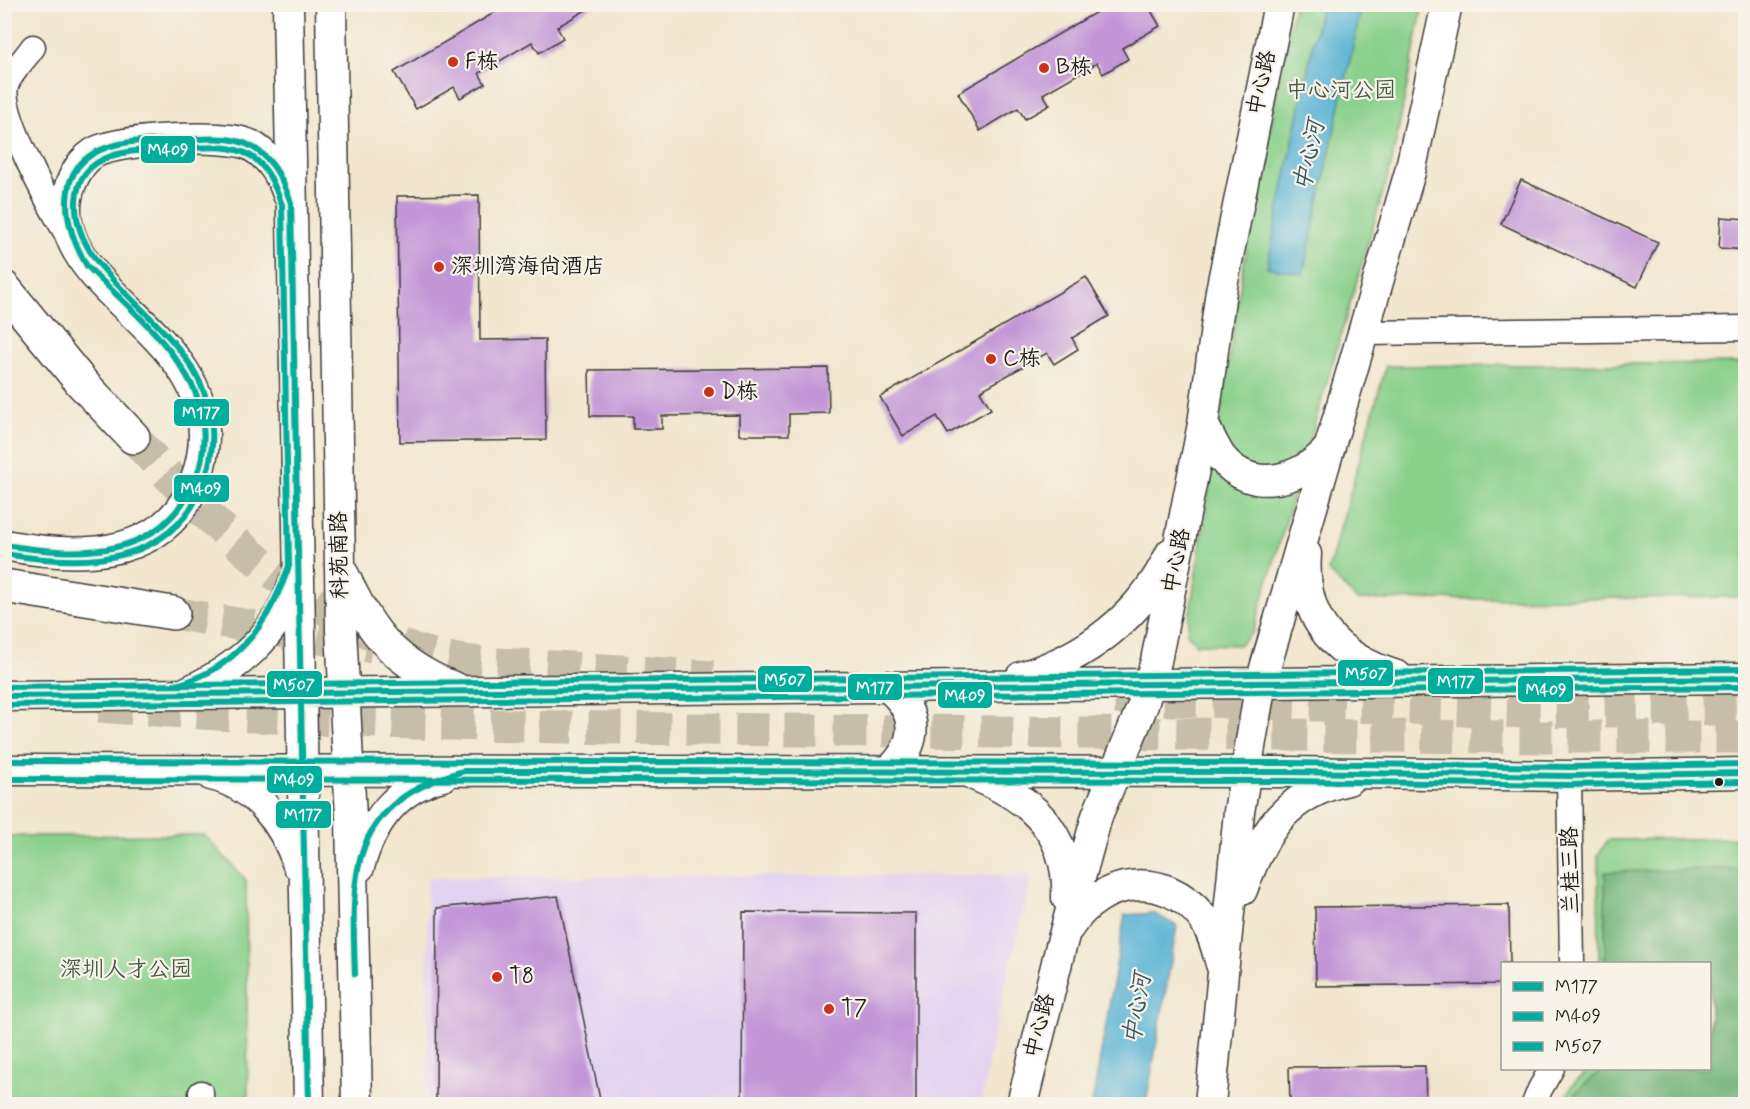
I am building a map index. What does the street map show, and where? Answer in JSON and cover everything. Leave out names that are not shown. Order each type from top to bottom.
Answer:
[{"type":"highway","points":[[4,288],[82,382],[133,437]]},
{"type":"highway","points":[[4,586],[173,613]]},
{"type":"main road","name":"科苑南路","points":[[288,4],[309,1104]]},
{"type":"main road","name":"科苑南路","points":[[330,4],[340,567],[353,887],[357,1104]]},
{"type":"main road","name":"中心路","points":[[1022,1104],[1064,934],[1097,816],[1156,661],[1203,424],[1221,291],[1279,4]]},
{"type":"main road","points":[[1209,1104],[1246,772],[1261,682],[1410,172],[1448,4]]},
{"type":"main road","points":[[4,545],[86,552],[112,550],[134,543],[170,521],[188,497],[200,466],[204,444],[203,422],[198,401],[189,381],[169,350],[87,266],[77,251],[67,223],[66,207],[73,177],[93,154],[119,144],[223,139],[249,145],[268,159],[282,177],[291,203]]},
{"type":"main road","points":[[1203,424],[1212,443],[1230,465],[1252,478],[1269,481],[1304,471],[1319,460],[1331,445]]},
{"type":"main road","points":[[296,437],[338,438]]},
{"type":"main road","points":[[1309,514],[1306,562],[1308,593],[1321,625],[1336,647],[1371,668],[1414,682]]},
{"type":"main road","points":[[996,685],[1046,670],[1088,649],[1118,625],[1143,599],[1163,570],[1182,529]]},
{"type":"main road","points":[[182,694],[214,679],[243,659],[262,640],[278,618],[298,567]]},
{"type":"main road","points":[[340,567],[371,628],[385,645],[426,676],[464,691]]},
{"type":"main road","points":[[4,696],[1746,678]]},
{"type":"main road","points":[[887,686],[900,697],[909,710],[912,727],[909,746],[901,761],[888,772]]},
{"type":"main road","points":[[4,770],[1246,772],[1569,776],[1746,773]]},
{"type":"main road","points":[[190,771],[229,781],[245,789],[266,806],[282,828],[295,855],[304,885]]},
{"type":"main road","points":[[353,887],[371,831],[388,807],[411,789],[434,778],[464,771]]},
{"type":"main road","points":[[965,772],[1000,786],[1028,804],[1047,825],[1060,845],[1068,886],[1064,934]]},
{"type":"main road","points":[[1228,929],[1253,859],[1276,820],[1310,793],[1332,784],[1376,774]]},
{"type":"main road","points":[[1064,934],[1077,914],[1107,891],[1148,885],[1169,891],[1189,904],[1203,919],[1215,944],[1224,972]]},
{"type":"main road","points":[[305,926],[354,925]]},
{"type":"street","points":[[33,47],[6,86],[7,111],[17,139],[53,212],[77,251]]},
{"type":"street","points":[[1364,333],[1746,328]]},
{"type":"street","name":"兰桂三路","points":[[1569,776],[1572,962]]},
{"type":"street","points":[[1534,1104],[1539,1089],[1551,1070]]},
{"type":"shaded area","points":[[1032,874],[990,1052],[981,1104],[428,1104],[427,878]]},
{"type":"green space","name":"中心河公园","points":[[1294,5],[1423,5],[1392,162],[1253,632],[1239,645],[1196,644],[1187,633],[1242,274]]},
{"type":"green space","points":[[1745,363],[1745,597],[1357,600],[1328,571],[1386,366]]},
{"type":"green space","name":"深圳人才公园","points":[[204,835],[246,880],[248,1104],[5,1104],[4,836]]},
{"type":"green space","points":[[1745,838],[1745,1104],[1562,1104],[1572,1085],[1590,1070],[1711,1070],[1711,962],[1599,962],[1598,855],[1608,840]]},
{"type":"green space","points":[[1745,868],[1745,1104],[1572,1104],[1576,1092],[1602,1070],[1711,1070],[1711,962],[1605,962],[1605,872]]},
{"type":"water","name":"中心河","points":[[1321,5],[1362,5],[1303,274],[1267,267]]},
{"type":"water","name":"中心河","points":[[1153,913],[1177,926],[1146,1104],[1092,1104],[1125,915]]},
{"type":"building","name":"F栋","points":[[509,4],[596,4],[557,27],[563,38],[539,53],[532,42],[479,73],[485,84],[460,98],[454,87],[416,109],[394,72]]},
{"type":"building","name":"B栋","points":[[1110,4],[1147,4],[1160,26],[1122,48],[1128,59],[1103,74],[1097,63],[1043,94],[1050,105],[1025,119],[1018,108],[980,131],[958,93]]},
{"type":"building","points":[[1521,180],[1658,242],[1637,287],[1501,224]]},
{"type":"building","name":"深圳湾海尚酒店","points":[[479,195],[480,340],[545,339],[546,440],[400,442],[397,196]]},
{"type":"building","points":[[1721,217],[1746,219],[1746,250],[1719,248]]},
{"type":"building","name":"C栋","points":[[1086,277],[1109,316],[1072,338],[1078,349],[1054,364],[1047,353],[980,391],[991,409],[948,434],[937,416],[903,436],[880,397]]},
{"type":"building","name":"D栋","points":[[828,368],[829,413],[789,414],[789,435],[739,435],[739,415],[662,416],[662,429],[633,429],[633,416],[590,416],[589,370]]},
{"type":"building","points":[[558,896],[601,1104],[436,1104],[437,908]]},
{"type":"building","points":[[1509,905],[1510,962],[1501,962],[1501,984],[1316,986],[1315,907]]},
{"type":"building","name":"T7","points":[[743,912],[916,913],[916,1104],[742,1104]]},
{"type":"building","points":[[1425,1066],[1426,1104],[1290,1104],[1289,1067]]},
{"type":"tunnel","points":[[133,437],[202,510],[278,577],[319,605],[363,630],[409,648],[468,662],[713,677]]},
{"type":"tunnel","points":[[173,613],[372,647]]},
{"type":"tunnel","points":[[1115,698],[1525,712],[1746,709]]},
{"type":"tunnel","points":[[99,706],[403,723],[605,728],[1328,736],[1746,737]]},
{"type":"transit line","name":"M177","points":[[4,545],[61,551],[89,551],[116,547],[140,539],[162,525],[181,505],[200,468],[204,434],[201,410],[194,389],[184,371],[160,339],[87,266],[72,233],[67,198],[70,182],[77,168],[90,156],[108,147],[135,142],[220,139],[239,142],[257,150],[274,167],[291,203],[309,1104]]},
{"type":"transit line","name":"M409","points":[[4,554],[52,560],[102,559],[125,554],[147,546],[167,533],[185,516],[196,500],[207,473],[211,454],[208,405],[193,370],[171,340],[96,260],[81,232],[76,201],[80,183],[88,170],[114,155],[147,150],[216,147],[234,149],[251,156],[266,171],[282,205],[289,566],[268,612],[249,640],[224,663],[188,682],[174,685]]},
{"type":"transit line","name":"M507","points":[[4,687],[1746,669]]},
{"type":"transit line","name":"M177","points":[[4,696],[1746,678]]},
{"type":"transit line","name":"M409","points":[[4,705],[1746,687]]},
{"type":"transit line","name":"M507","points":[[4,761],[1288,763],[1569,767],[1746,764]]},
{"type":"transit line","name":"M177","points":[[355,974],[354,904],[357,873],[364,846],[377,822],[397,801],[426,784],[464,771],[1288,772],[1569,776],[1746,773]]},
{"type":"transit line","name":"M409","points":[[4,779],[1288,781],[1569,785],[1746,782]]},
{"type":"place","name":"F栋","points":[[453,62]]},
{"type":"place","name":"B栋","points":[[1044,68]]},
{"type":"place","name":"深圳湾海尚酒店","points":[[439,267]]},
{"type":"place","name":"C栋","points":[[991,359]]},
{"type":"place","name":"D栋","points":[[709,392]]},
{"type":"place","name":"T8","points":[[497,977]]},
{"type":"place","name":"T7","points":[[829,1009]]}]
